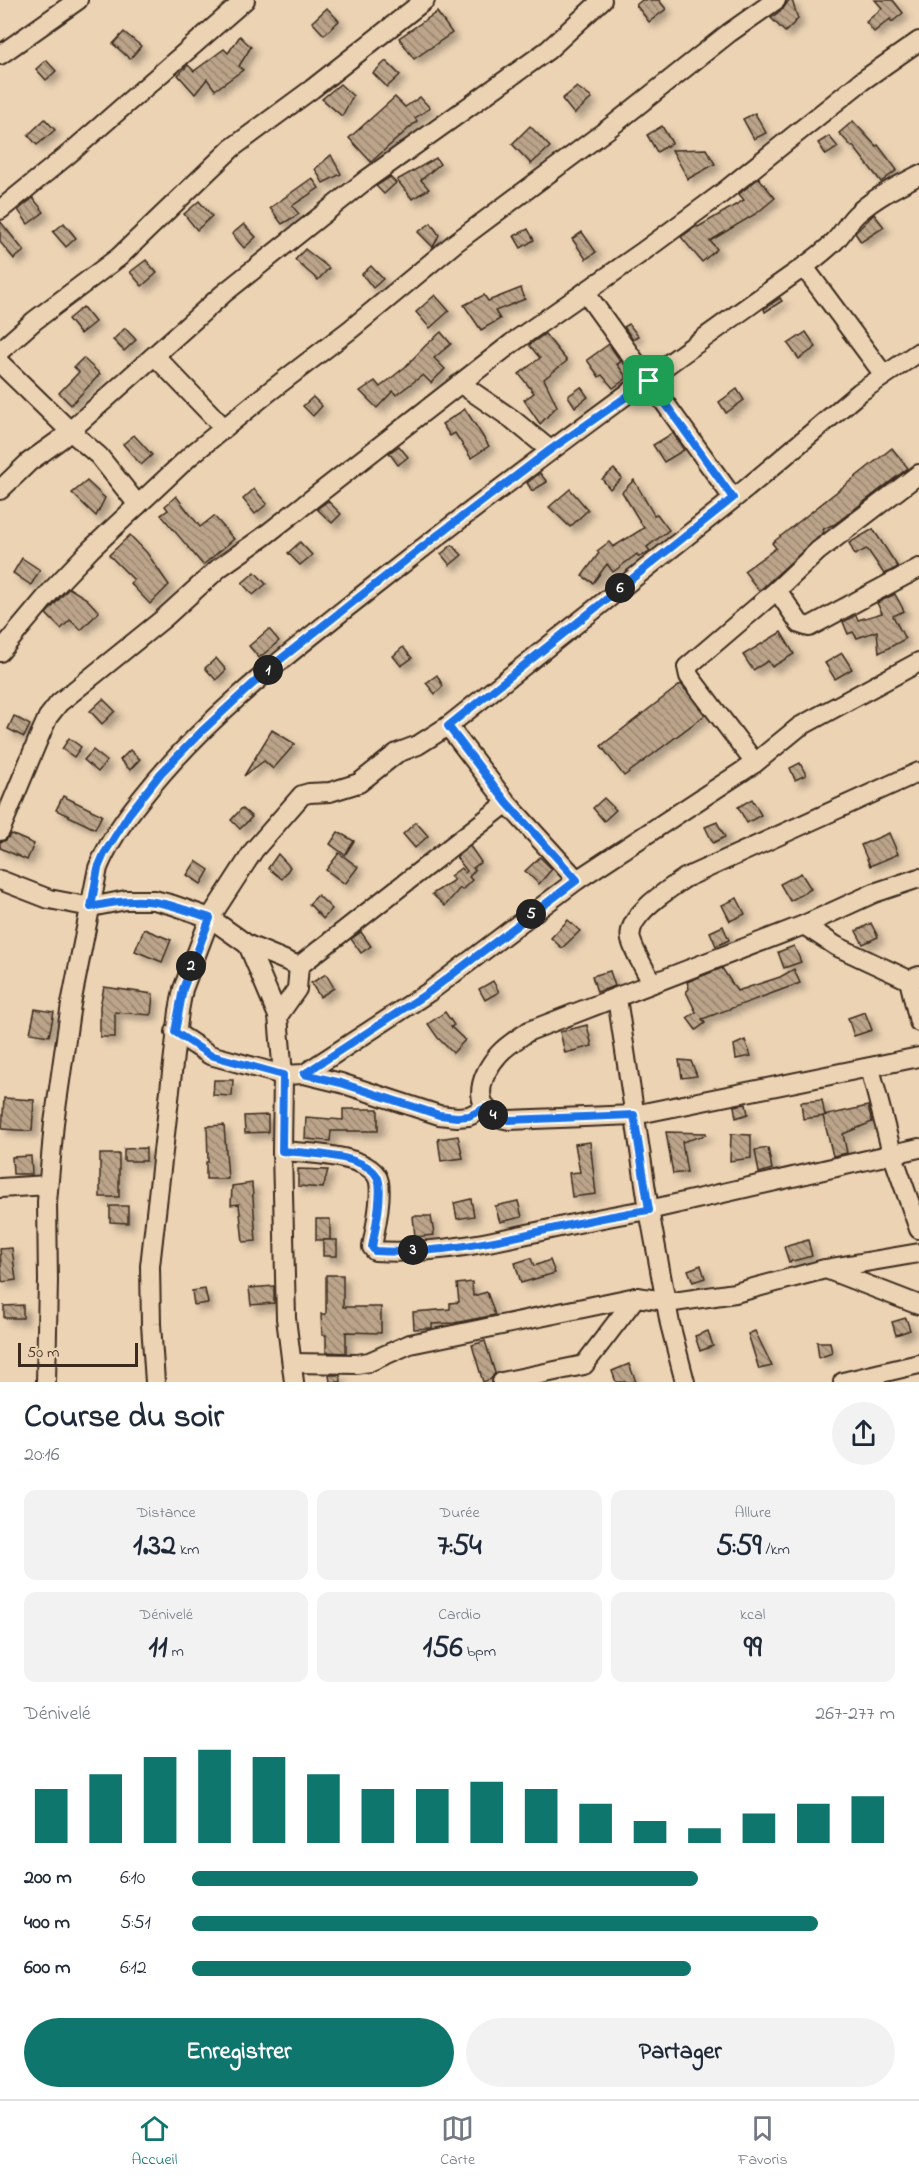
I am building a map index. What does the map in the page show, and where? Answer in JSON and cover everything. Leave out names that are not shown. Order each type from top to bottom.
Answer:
[{"type":"street","points":[[0,55],[78,0]]},
{"type":"street","points":[[0,210],[70,153],[245,0]]},
{"type":"street","points":[[0,351],[34,321],[119,256],[232,148],[426,0]]},
{"type":"street","points":[[0,490],[29,462],[70,432],[224,294],[366,180],[548,50],[603,0]]},
{"type":"street","points":[[0,652],[52,590],[91,549],[190,456],[351,329],[455,243],[608,129],[729,33],[776,0]]},
{"type":"street","points":[[0,831],[48,717],[59,704],[163,619],[219,568],[263,537],[512,344],[721,194],[862,81],[919,40]]},
{"type":"street","points":[[46,1382],[48,1185],[54,1123],[71,1004],[96,876],[104,854],[129,814],[161,773],[272,666],[550,450],[649,381],[683,353],[804,267],[835,242],[857,214],[884,193],[919,175]]},
{"type":"street","points":[[804,267],[884,375]]},
{"type":"street","points":[[585,292],[733,498]]},
{"type":"street","points":[[155,1382],[150,1266],[175,1032],[183,989],[210,918],[254,850],[296,800],[309,793],[330,792],[359,783],[397,753],[418,745],[448,726],[747,488],[860,392],[919,352]]},
{"type":"street","points":[[155,356],[224,428]]},
{"type":"street","points":[[0,363],[70,432],[99,456],[138,505]]},
{"type":"street","points":[[461,384],[550,450]]},
{"type":"street","points":[[755,763],[689,676],[687,668],[818,551],[919,474]]},
{"type":"street","points":[[777,590],[800,624],[809,627],[919,568]]},
{"type":"street","points":[[304,1074],[429,992],[577,880],[755,763],[799,728],[919,662]]},
{"type":"street","points":[[448,726],[507,803],[577,880]]},
{"type":"street","points":[[652,983],[630,932],[634,921],[666,892],[685,878],[919,772]]},
{"type":"street","points":[[278,1016],[297,989],[299,966],[507,803]]},
{"type":"street","points":[[919,878],[874,893],[804,925],[617,998],[542,1024],[500,1053],[485,1074],[481,1094],[485,1108],[493,1116],[509,1120],[634,1115],[870,1068],[919,1056]]},
{"type":"street","points":[[0,880],[49,899],[91,907],[126,900],[154,900],[210,918],[248,945],[299,966]]},
{"type":"street","points":[[804,925],[836,946],[914,978],[919,1022]]},
{"type":"street","points":[[248,945],[278,1016],[283,1075],[282,1151],[286,1318],[294,1382]]},
{"type":"street","points":[[617,998],[649,1210],[666,1302],[685,1382]]},
{"type":"street","points":[[175,1032],[210,1055],[283,1075],[304,1074],[349,1085],[439,1115],[469,1116],[485,1108]]},
{"type":"street","points":[[870,1068],[892,1153],[919,1229]]},
{"type":"street","points":[[282,1151],[333,1156],[364,1164],[373,1169],[380,1183],[372,1247],[375,1251],[403,1251],[470,1245],[649,1210],[919,1148]]},
{"type":"street","points":[[0,1188],[48,1185]]},
{"type":"street","points":[[292,1363],[357,1364],[369,1362],[410,1344],[636,1297],[674,1302],[735,1293],[825,1269],[919,1253]]},
{"type":"street","points":[[825,1269],[919,1305]]},
{"type":"street","points":[[575,1382],[584,1365],[636,1297]]},
{"type":"street","points":[[843,1382],[919,1364]]},
{"type":"street","points":[[502,1382],[584,1365]]},
{"type":"building","points":[[642,0],[659,0],[666,9],[649,22],[636,5]]},
{"type":"building","points":[[789,0],[792,0],[798,19],[785,32],[771,18],[783,9]]},
{"type":"building","points":[[875,0],[893,0],[903,13],[892,22],[890,19],[874,32],[866,22],[882,8]]},
{"type":"building","points":[[327,8],[339,21],[324,35],[312,22]]},
{"type":"building","points":[[437,12],[452,33],[414,59],[399,38]]},
{"type":"building","points":[[124,32],[141,46],[130,59],[113,44]]},
{"type":"building","points":[[240,36],[251,47],[239,66],[243,70],[215,90],[207,79],[195,94],[178,75],[188,65],[194,71],[224,49],[228,53]]},
{"type":"building","points":[[46,60],[56,71],[46,80],[36,69]]},
{"type":"building","points":[[386,61],[400,75],[387,87],[373,73]]},
{"type":"building","points":[[340,84],[353,96],[342,116],[322,99]]},
{"type":"building","points":[[577,87],[592,98],[574,114],[562,99]]},
{"type":"building","points":[[395,97],[405,107],[420,97],[430,108],[415,118],[417,121],[371,162],[349,138]]},
{"type":"building","points":[[755,113],[766,133],[754,139],[743,119]]},
{"type":"building","points":[[45,119],[55,130],[37,145],[28,135]]},
{"type":"building","points":[[853,121],[876,146],[878,145],[897,170],[881,182],[853,146],[839,133]]},
{"type":"building","points":[[530,126],[550,147],[531,164],[512,144]]},
{"type":"building","points":[[662,126],[672,143],[657,152],[647,135]]},
{"type":"building","points":[[829,136],[838,147],[826,155],[818,143]]},
{"type":"building","points":[[706,149],[715,164],[688,179],[672,150]]},
{"type":"building","points":[[331,155],[341,174],[323,183],[315,169]]},
{"type":"building","points":[[436,158],[440,164],[421,180],[429,189],[412,199],[397,180]]},
{"type":"building","points":[[390,177],[396,183],[384,194],[376,186]]},
{"type":"building","points":[[312,178],[319,188],[292,206],[299,214],[282,224],[270,208]]},
{"type":"building","points":[[759,178],[775,198],[757,213],[710,241],[717,249],[702,262],[681,237],[744,200],[739,194]]},
{"type":"building","points":[[33,198],[44,212],[28,224],[18,210]]},
{"type":"building","points":[[199,201],[212,216],[197,230],[184,214]]},
{"type":"building","points":[[874,214],[884,227],[861,242],[855,233]]},
{"type":"building","points":[[0,221],[24,251],[14,259],[0,242]]},
{"type":"building","points":[[64,223],[76,238],[66,247],[53,232]]},
{"type":"building","points":[[431,223],[439,235],[433,247],[418,232]]},
{"type":"building","points":[[244,224],[256,237],[244,248],[232,234]]},
{"type":"building","points":[[528,229],[534,240],[521,248],[514,236]]},
{"type":"building","points":[[582,232],[596,252],[586,259],[572,239]]},
{"type":"building","points":[[305,249],[329,268],[318,280],[295,260]]},
{"type":"building","points":[[146,260],[157,273],[142,286],[130,272]]},
{"type":"building","points":[[371,266],[383,279],[373,288],[362,274]]},
{"type":"building","points":[[521,288],[525,299],[495,311],[500,319],[481,330],[464,305],[484,295],[488,301]]},
{"type":"building","points":[[435,295],[449,311],[430,328],[416,312]]},
{"type":"building","points":[[780,298],[782,301],[765,312],[764,309]]},
{"type":"building","points":[[83,307],[95,322],[80,334],[68,319]]},
{"type":"building","points":[[629,324],[638,336],[633,340],[624,327]]},
{"type":"building","points":[[125,328],[136,340],[124,351],[113,340]]},
{"type":"building","points":[[441,332],[451,344],[434,358],[445,369],[431,383],[423,375],[396,395],[393,391],[377,408],[360,391],[375,381],[380,387],[405,367]]},
{"type":"building","points":[[806,332],[816,347],[799,359],[788,344]]},
{"type":"building","points":[[545,334],[567,361],[544,379],[557,406],[540,424],[524,400],[534,393],[519,374],[540,358],[529,345]]},
{"type":"building","points":[[609,344],[621,362],[617,364],[627,378],[613,388],[602,375],[599,377],[587,360]]},
{"type":"building","points":[[83,358],[100,374],[71,405],[59,393],[79,372],[74,367]]},
{"type":"building","points":[[581,387],[588,397],[575,407],[568,396]]},
{"type":"building","points":[[737,389],[744,400],[726,413],[719,402]]},
{"type":"building","points":[[313,397],[322,406],[313,416],[303,406]]},
{"type":"building","points":[[465,409],[489,446],[471,458],[455,433],[450,436],[442,424]]},
{"type":"building","points":[[673,433],[684,450],[664,462],[653,445]]},
{"type":"building","points":[[134,435],[152,455],[141,465],[123,444]]},
{"type":"building","points":[[399,446],[408,457],[398,465],[389,453]]},
{"type":"building","points":[[892,448],[908,468],[835,524],[823,529],[824,532],[759,591],[744,571],[776,548],[772,543]]},
{"type":"building","points":[[614,469],[622,478],[610,489],[602,479]]},
{"type":"building","points":[[540,473],[547,482],[532,491],[527,483]]},
{"type":"building","points":[[634,480],[654,515],[657,514],[669,530],[647,547],[650,551],[639,557],[637,554],[613,572],[607,564],[593,583],[582,576],[599,553],[597,551],[609,542],[613,547],[644,528],[622,492]]},
{"type":"building","points":[[87,481],[105,498],[96,516],[72,493]]},
{"type":"building","points":[[254,489],[267,504],[255,514],[243,499]]},
{"type":"building","points":[[570,489],[588,510],[570,527],[549,507]]},
{"type":"building","points":[[176,496],[200,527],[214,516],[234,539],[203,565],[161,515],[168,510],[165,506]]},
{"type":"building","points":[[328,501],[341,514],[332,523],[317,509]]},
{"type":"building","points":[[873,529],[898,567],[884,574],[868,550],[855,555],[849,543]]},
{"type":"building","points":[[130,535],[147,553],[169,585],[150,604],[130,583],[134,580],[109,555]]},
{"type":"building","points":[[300,542],[312,555],[300,565],[288,553]]},
{"type":"building","points":[[452,545],[462,555],[450,565],[441,554]]},
{"type":"building","points":[[22,558],[40,570],[31,585],[13,573]]},
{"type":"building","points":[[255,572],[266,584],[253,595],[242,583]]},
{"type":"building","points":[[69,588],[87,599],[99,612],[81,630],[70,620],[61,629],[46,614]]},
{"type":"building","points":[[895,594],[904,611],[893,616],[905,639],[879,653],[877,631],[857,638],[853,632],[848,634],[843,622],[856,615],[858,620],[882,613],[877,603]]},
{"type":"building","points":[[269,629],[279,641],[259,658],[249,646]]},
{"type":"building","points":[[781,632],[794,654],[772,667],[768,661],[753,670],[743,655]]},
{"type":"building","points":[[403,647],[412,658],[401,666],[393,656]]},
{"type":"building","points":[[842,653],[852,669],[835,679],[825,663]]},
{"type":"building","points":[[216,658],[226,670],[216,680],[205,668]]},
{"type":"building","points":[[437,675],[443,686],[435,694],[426,683]]},
{"type":"building","points":[[681,684],[705,715],[624,776],[601,746]]},
{"type":"building","points":[[103,699],[115,711],[102,724],[90,711]]},
{"type":"building","points":[[14,716],[30,725],[24,737],[8,729]]},
{"type":"building","points":[[272,730],[295,744],[273,769],[264,761],[244,776]]},
{"type":"building","points":[[69,738],[81,747],[74,757],[62,749]]},
{"type":"building","points":[[93,750],[107,761],[98,772],[84,760]]},
{"type":"building","points":[[130,750],[140,759],[130,770],[120,760]]},
{"type":"building","points":[[800,763],[806,775],[795,780],[790,768]]},
{"type":"building","points":[[63,796],[102,815],[95,829],[56,810]]},
{"type":"building","points":[[604,798],[616,810],[604,821],[593,808]]},
{"type":"building","points":[[752,799],[761,815],[747,823],[738,807]]},
{"type":"building","points":[[242,808],[252,817],[240,829],[231,820]]},
{"type":"building","points":[[416,822],[428,836],[415,848],[403,834]]},
{"type":"building","points":[[717,822],[725,837],[713,843],[705,827]]},
{"type":"building","points":[[338,832],[354,841],[345,855],[330,844]]},
{"type":"building","points":[[889,833],[898,854],[870,866],[861,845]]},
{"type":"building","points":[[11,834],[34,844],[27,860],[0,848],[0,842],[6,840]]},
{"type":"building","points":[[470,846],[481,862],[473,868],[475,870],[469,877],[472,880],[462,890],[460,888],[445,906],[432,894],[454,880],[450,876],[461,868],[465,873],[467,871],[456,857]]},
{"type":"building","points":[[339,853],[358,867],[345,884],[326,870]]},
{"type":"building","points":[[278,854],[290,867],[282,879],[268,868]]},
{"type":"building","points":[[540,857],[552,869],[539,884],[525,871]]},
{"type":"building","points":[[196,861],[209,870],[201,884],[187,875]]},
{"type":"building","points":[[801,873],[811,889],[790,901],[780,884]]},
{"type":"building","points":[[318,895],[332,909],[323,919],[309,904]]},
{"type":"building","points":[[737,898],[745,914],[730,921],[722,905]]},
{"type":"building","points":[[568,920],[580,931],[562,948],[551,938]]},
{"type":"building","points":[[871,923],[878,937],[863,944],[856,931]]},
{"type":"building","points":[[723,926],[729,940],[716,946],[710,932]]},
{"type":"building","points":[[144,929],[171,940],[162,962],[135,951]]},
{"type":"building","points":[[361,932],[371,946],[361,953],[351,939]]},
{"type":"building","points":[[794,946],[801,962],[784,968],[778,952]]},
{"type":"building","points":[[722,968],[737,991],[780,977],[794,969],[800,983],[702,1019],[705,1023],[696,1030],[687,1018],[696,1012],[686,992],[689,989],[687,982]]},
{"type":"building","points":[[610,971],[615,986],[597,992],[592,976]]},
{"type":"building","points":[[326,974],[334,988],[320,997],[311,983]]},
{"type":"building","points":[[493,981],[499,992],[485,1000],[479,989]]},
{"type":"building","points":[[104,987],[153,994],[151,1015],[115,1012],[115,1037],[100,1037],[100,1006]]},
{"type":"building","points":[[35,1009],[54,1012],[49,1036],[30,1033]]},
{"type":"building","points":[[445,1012],[454,1025],[451,1027],[465,1040],[453,1053],[428,1024]]},
{"type":"building","points":[[865,1012],[872,1030],[854,1036],[848,1018]]},
{"type":"building","points":[[587,1025],[592,1046],[565,1053],[560,1032]]},
{"type":"building","points":[[745,1040],[751,1056],[736,1059],[734,1045]]},
{"type":"building","points":[[679,1060],[691,1061],[697,1076],[682,1078]]},
{"type":"building","points":[[214,1080],[233,1080],[232,1096],[213,1095]]},
{"type":"building","points":[[4,1098],[34,1100],[32,1131],[2,1129]]},
{"type":"building","points":[[822,1100],[825,1116],[803,1119],[801,1102]]},
{"type":"building","points":[[746,1104],[748,1114],[736,1118],[734,1106]]},
{"type":"building","points":[[868,1106],[872,1122],[843,1134],[847,1153],[833,1156],[823,1116]]},
{"type":"building","points":[[343,1109],[378,1109],[378,1131],[331,1131],[330,1141],[305,1139],[306,1117],[343,1120]]},
{"type":"building","points":[[268,1115],[268,1132],[245,1133],[244,1116]]},
{"type":"building","points":[[224,1125],[228,1179],[206,1179],[207,1126]]},
{"type":"building","points":[[666,1132],[706,1133],[706,1135],[682,1142],[687,1172],[673,1174]]},
{"type":"building","points":[[731,1134],[751,1135],[751,1158],[730,1161]]},
{"type":"building","points":[[458,1136],[463,1158],[441,1161],[438,1139]]},
{"type":"building","points":[[590,1142],[596,1194],[572,1197],[569,1173],[580,1172],[575,1144]]},
{"type":"building","points":[[146,1148],[146,1161],[124,1161],[124,1149]]},
{"type":"building","points":[[768,1148],[772,1169],[759,1173],[755,1150]]},
{"type":"building","points":[[100,1154],[119,1154],[119,1197],[100,1197]]},
{"type":"building","points":[[31,1156],[32,1174],[13,1174],[12,1157]]},
{"type":"building","points":[[298,1169],[328,1170],[323,1188],[298,1186]]},
{"type":"building","points":[[252,1183],[256,1241],[243,1242],[239,1204],[231,1205],[232,1186]]},
{"type":"building","points":[[471,1199],[474,1216],[457,1219],[454,1203]]},
{"type":"building","points":[[518,1201],[522,1217],[500,1222],[495,1206]]},
{"type":"building","points":[[110,1206],[128,1206],[128,1223],[110,1222]]},
{"type":"building","points":[[413,1216],[431,1216],[434,1235],[415,1237]]},
{"type":"building","points":[[316,1219],[330,1219],[330,1240],[316,1240]]},
{"type":"building","points":[[323,1240],[337,1240],[337,1256],[323,1256]]},
{"type":"building","points":[[808,1240],[812,1256],[789,1262],[784,1247]]},
{"type":"building","points":[[12,1248],[16,1280],[2,1282],[0,1249]]},
{"type":"building","points":[[531,1258],[534,1266],[550,1260],[555,1273],[521,1283],[515,1263]]},
{"type":"building","points":[[701,1265],[705,1278],[693,1282],[688,1270]]},
{"type":"building","points":[[326,1275],[343,1275],[343,1307],[381,1307],[381,1333],[346,1332],[346,1353],[326,1352],[326,1335],[322,1335],[321,1314],[326,1314]]},
{"type":"building","points":[[472,1282],[473,1296],[487,1292],[495,1315],[454,1323],[432,1324],[432,1328],[414,1329],[413,1312],[450,1309],[450,1303],[459,1302],[457,1284]]},
{"type":"building","points":[[274,1286],[274,1303],[251,1305],[249,1288]]},
{"type":"building","points":[[205,1289],[208,1303],[194,1305],[192,1291]]},
{"type":"building","points":[[23,1305],[23,1318],[4,1318],[4,1306]]},
{"type":"building","points":[[906,1318],[910,1330],[896,1335],[892,1322]]},
{"type":"building","points":[[708,1331],[713,1346],[700,1351],[695,1336]]},
{"type":"building","points":[[755,1331],[772,1366],[759,1369],[748,1334]]},
{"type":"building","points":[[485,1341],[495,1373],[491,1379],[483,1382],[472,1345]]},
{"type":"building","points":[[817,1342],[830,1342],[832,1353],[819,1358]]},
{"type":"building","points":[[629,1364],[636,1382],[616,1382],[612,1371]]},
{"type":"building","points":[[329,1375],[340,1375],[341,1382],[330,1382]]},
{"type":"route","points":[[649,381],[733,498],[448,726],[507,803],[577,880],[429,992],[304,1074],[341,1083],[439,1115],[469,1116],[485,1108],[493,1116],[509,1120],[634,1115],[649,1210],[460,1246],[396,1252],[375,1251],[372,1247],[380,1183],[373,1169],[364,1164],[333,1156],[282,1151],[283,1075],[210,1055],[175,1032],[183,989],[210,918],[154,900],[117,901],[91,907],[98,868],[129,814],[161,773],[272,666],[550,450],[649,381]]}]
